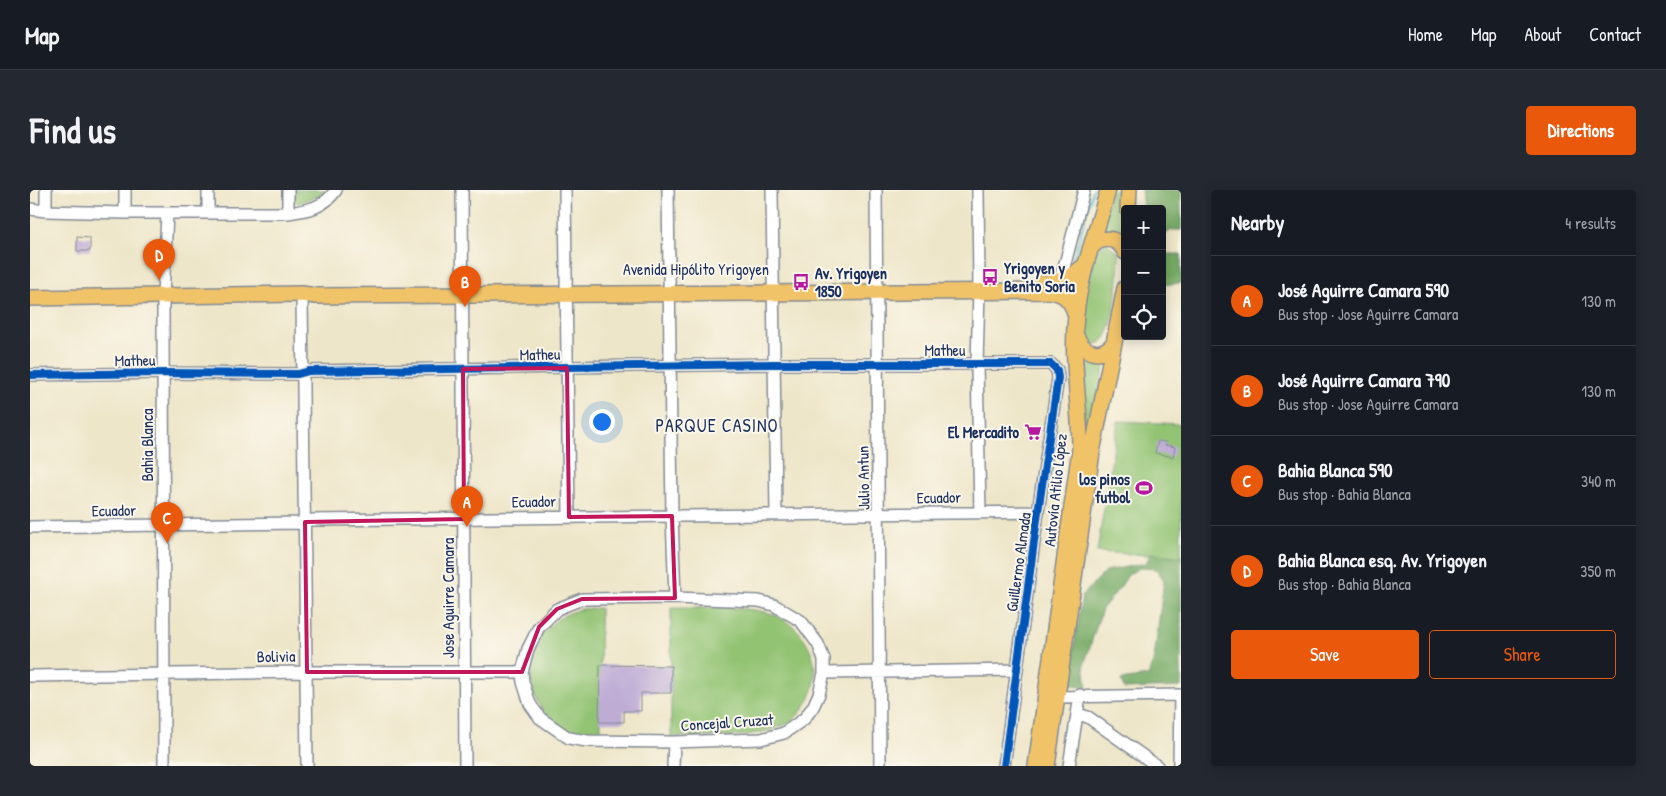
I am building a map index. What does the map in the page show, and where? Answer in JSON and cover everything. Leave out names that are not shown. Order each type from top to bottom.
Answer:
[{"type":"main road","name":"Autovía Atilio López","points":[[1036,766],[1080,449],[1075,333],[1076,316],[1085,265],[1108,190]]},
{"type":"main road","points":[[1128,205],[1129,190]]},
{"type":"main road","points":[[1090,249],[1098,241],[1109,238],[1119,243],[1124,250]]},
{"type":"main road","points":[[1059,282],[1068,279],[1085,265]]},
{"type":"main road","name":"Avenida Hipólito Yrigoyen","points":[[30,298],[302,294],[316,296],[462,291],[878,289],[979,287],[1059,282]]},
{"type":"main road","name":"Avenida Hipólito Yrigoyen","points":[[979,287],[1058,292],[1069,300],[1076,316]]},
{"type":"main road","name":"Autovía Atilio López","points":[[1047,766],[1092,452],[1124,295]]},
{"type":"main road","points":[[1075,333],[1080,345],[1089,351],[1101,353],[1110,348],[1114,343]]},
{"type":"street","points":[[46,190],[46,211]]},
{"type":"street","points":[[125,190],[125,213]]},
{"type":"street","points":[[208,190],[208,213]]},
{"type":"street","points":[[288,190],[288,213]]},
{"type":"street","points":[[30,209],[167,214],[288,213],[309,210],[324,204],[336,190]]},
{"type":"street","name":"Jose Aguirre Camara","points":[[462,190],[465,766]]},
{"type":"street","points":[[565,190],[569,517]]},
{"type":"street","points":[[668,190],[672,516],[675,598]]},
{"type":"street","points":[[772,190],[776,515]]},
{"type":"street","name":"Julio Antun","points":[[876,190],[880,514],[880,766]]},
{"type":"street","points":[[978,190],[979,287],[977,364],[980,513]]},
{"type":"street","points":[[1059,282],[1084,190]]},
{"type":"street","name":"Bahia Blanca","points":[[164,766],[163,296],[167,214]]},
{"type":"street","points":[[302,294],[307,766]]},
{"type":"street","name":"Matheu","points":[[30,375],[298,374],[310,371],[671,365],[1050,364]]},
{"type":"street","name":"Guillermo Almada","points":[[1004,766],[1058,378],[1057,370],[1050,364]]},
{"type":"street","name":"Ecuador","points":[[30,528],[305,522],[311,520],[1038,512]]},
{"type":"street","name":"Concejal Cruzat","points":[[675,598],[759,601],[774,605],[801,620],[818,644],[824,659],[824,673],[818,694],[813,706],[804,719],[784,734],[761,739],[674,742],[587,741],[569,738],[540,718],[530,704],[522,672],[528,649],[539,627],[558,609],[582,599],[675,598]]},
{"type":"street","points":[[824,673],[1017,670]]},
{"type":"street","name":"Bolivia","points":[[30,676],[307,672],[522,672]]},
{"type":"street","points":[[1057,696],[1180,695],[1179,766]]},
{"type":"street","points":[[1069,766],[1080,696]]},
{"type":"street","points":[[1077,714],[1088,716],[1157,766]]},
{"type":"street","points":[[673,766],[674,742]]},
{"type":"highlighted area","points":[[567,368],[569,517],[672,516],[675,598],[582,599],[557,609],[539,627],[522,672],[307,672],[305,522],[464,519],[463,369]]},
{"type":"green space","points":[[293,190],[326,190],[321,195],[298,203],[293,199]]},
{"type":"green space","points":[[1112,190],[1123,190],[1121,238],[1115,232],[1099,234]]},
{"type":"green space","points":[[1141,190],[1181,190],[1181,230],[1172,230],[1166,234],[1166,205],[1143,205]]},
{"type":"green space","points":[[1106,243],[1119,253],[1115,305],[1108,332],[1103,341],[1093,344],[1087,340],[1084,333],[1086,296],[1092,259],[1096,252]]},
{"type":"green space","points":[[1166,254],[1181,254],[1181,283],[1166,285]]},
{"type":"green space","points":[[1080,352],[1105,363],[1085,459]]},
{"type":"green space","name":"los pinos futbol","points":[[1118,421],[1181,424],[1181,557],[1097,552]]},
{"type":"green space","points":[[1151,553],[1181,557],[1181,687],[1124,689],[1121,680],[1148,676],[1154,659],[1164,580],[1156,569],[1139,568],[1128,575],[1102,609],[1084,665],[1087,687],[1068,684],[1082,596],[1106,571],[1146,563]]},
{"type":"green space","points":[[600,608],[601,736],[585,735],[560,726],[545,713],[536,697],[531,680],[531,663],[536,646],[546,631],[559,619],[577,610]]},
{"type":"green space","points":[[671,608],[746,609],[769,613],[793,627],[803,637],[814,661],[813,688],[801,712],[788,723],[757,733],[729,736],[671,737]]},
{"type":"building","points":[[77,237],[90,238],[90,251],[77,251]]},
{"type":"building","points":[[1158,441],[1166,442],[1165,445],[1175,447],[1173,457],[1155,453]]},
{"type":"building","points":[[600,665],[671,666],[671,693],[641,693],[641,711],[624,711],[624,722],[599,722]]},
{"type":"waterway","points":[[1072,263],[1093,190]]},
{"type":"cycle path","points":[[30,375],[298,374],[309,371],[773,364],[1051,364],[1057,370],[1058,378],[1004,766]]},
{"type":"place","name":"Yrigoyen y Benito Soria","points":[[990,277]]},
{"type":"place","name":"Bahia Blanca esq. Av. Yrigoyen","points":[[159,280]]},
{"type":"place","name":"Av. Yrigoyen 1850","points":[[801,282]]},
{"type":"place","name":"José Aguirre Camara 790","points":[[465,307]]},
{"type":"place","name":"El Mercadito","points":[[1033,432]]},
{"type":"place","name":"los pinos futbol","points":[[1144,488]]},
{"type":"place","name":"José Aguirre Camara 590","points":[[467,527]]},
{"type":"place","name":"Bahia Blanca 590","points":[[167,543]]},
{"type":"district","name":"PARQUE CASINO","points":[[717,426]]}]
